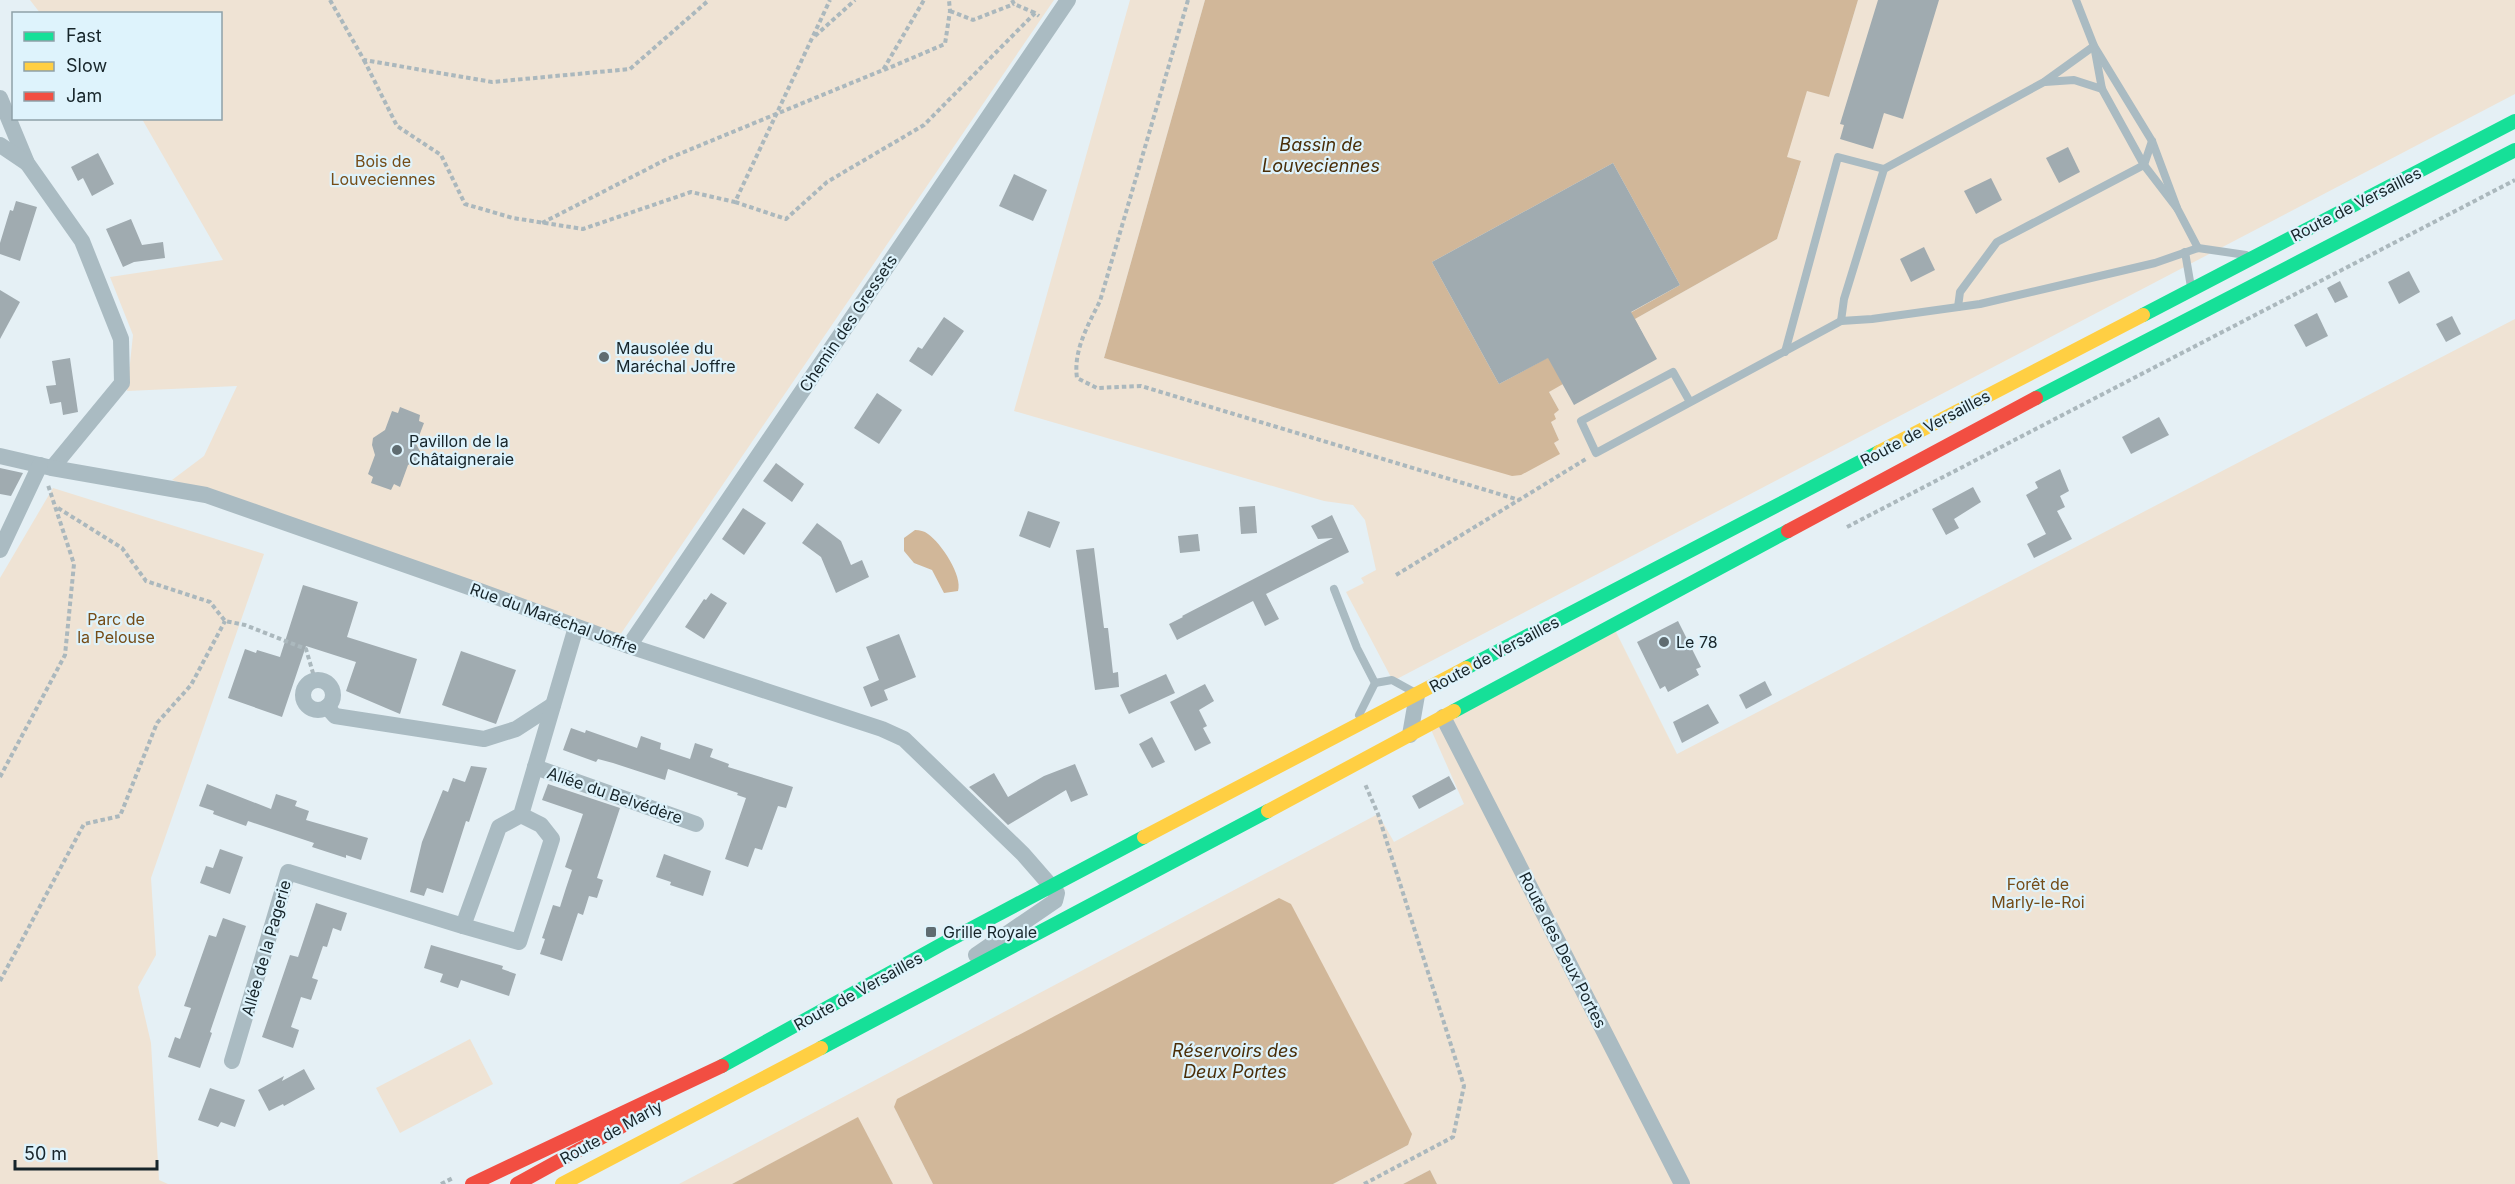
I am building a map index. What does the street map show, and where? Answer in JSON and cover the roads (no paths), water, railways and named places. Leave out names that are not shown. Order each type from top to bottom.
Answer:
[{"type":"main road","name":"Route de Versailles","points":[[472,1184],[702,1077],[1051,886],[1352,727],[2515,121]]},
{"type":"main road","name":"Route de Versailles","points":[[562,1184],[953,979],[2008,413],[2515,150]]},
{"type":"main road","name":"Route de Marly","points":[[517,1184],[676,1096],[702,1077]]},
{"type":"street","name":"Chemin des Gressets","points":[[629,646],[1068,0]]},
{"type":"street","points":[[0,98],[27,163],[82,241],[122,339],[122,383],[46,466],[0,550]]},
{"type":"street","points":[[0,145],[27,163]]},
{"type":"street","name":"Rue du Maréchal Joffre","points":[[0,456],[206,495],[629,646],[882,729],[904,739],[1014,846],[1051,886]]},
{"type":"street","points":[[520,815],[541,825],[552,839],[519,942],[463,926],[499,827],[520,815],[576,627]]},
{"type":"street","points":[[315,680],[327,683],[333,695],[327,707],[314,709],[304,701],[304,688],[315,680]]},
{"type":"street","points":[[1410,735],[1417,695]]},
{"type":"street","points":[[327,707],[335,716],[484,739],[516,729],[553,705]]},
{"type":"street","name":"Route des Deux Portes","points":[[1443,717],[1682,1184]]},
{"type":"street","name":"Allée du Belvédère","points":[[535,767],[696,824]]},
{"type":"street","name":"Allée de la Pagerie","points":[[232,1061],[288,872],[463,926]]},
{"type":"street","points":[[953,979],[977,954],[1055,901],[1057,893],[1051,886]]},
{"type":"lane","points":[[2076,0],[2094,46],[2152,141],[2177,208],[2198,248]]},
{"type":"lane","points":[[1785,352],[1838,157],[1884,168],[2044,82],[2094,46]]},
{"type":"lane","points":[[2094,46],[2102,89],[2144,165],[2177,208]]},
{"type":"lane","points":[[2044,82],[2074,80],[2102,89]]},
{"type":"lane","points":[[1958,307],[1960,292],[1997,242],[2144,165],[2152,141]]},
{"type":"lane","points":[[1841,321],[1844,299],[1884,168]]},
{"type":"lane","points":[[1690,402],[1673,372],[1581,422],[1596,453],[1841,321],[1958,307],[2155,263],[2198,248],[2254,256]]},
{"type":"lane","points":[[2185,252],[2191,290]]},
{"type":"lane","points":[[1334,589],[1357,648],[1375,683]]},
{"type":"lane","points":[[1375,683],[1392,680],[1406,686],[1417,695]]},
{"type":"lane","points":[[1352,727],[1375,683]]},
{"type":"water","name":"Bassin de Louveciennes","points":[[1205,0],[1858,0],[1829,97],[1807,91],[1787,157],[1801,161],[1777,239],[1635,319],[1643,334],[1635,338],[1607,326],[1680,285],[1613,163],[1432,262],[1499,384],[1573,344],[1560,379],[1563,384],[1549,392],[1559,410],[1554,414],[1556,419],[1551,422],[1559,440],[1554,443],[1560,454],[1521,475],[1512,476],[1104,358]]},
{"type":"water","points":[[915,530],[928,534],[945,552],[957,577],[958,591],[944,593],[932,570],[914,563],[904,551],[904,538]]},
{"type":"water","name":"Réservoirs des Deux Portes","points":[[1279,898],[1291,904],[1412,1134],[1408,1145],[1333,1184],[933,1184],[894,1107],[897,1099]]},
{"type":"water","points":[[858,1117],[893,1184],[732,1184]]},
{"type":"water","points":[[1430,1170],[1437,1184],[1403,1184]]},
{"type":"place","name":"Mausolée du Maréchal Joffre","points":[[604,357]]},
{"type":"place","name":"Pavillon de la Châtaigneraie","points":[[397,450]]},
{"type":"place","name":"Le 78","points":[[1664,642]]},
{"type":"place","name":"Grille Royale","points":[[931,932]]},
{"type":"park label","name":"Bois de Louveciennes","points":[[383,170]]},
{"type":"park label","name":"Parc de la Pelouse","points":[[116,628]]},
{"type":"park label","name":"Forêt de Marly-le-Roi","points":[[2038,893]]}]
